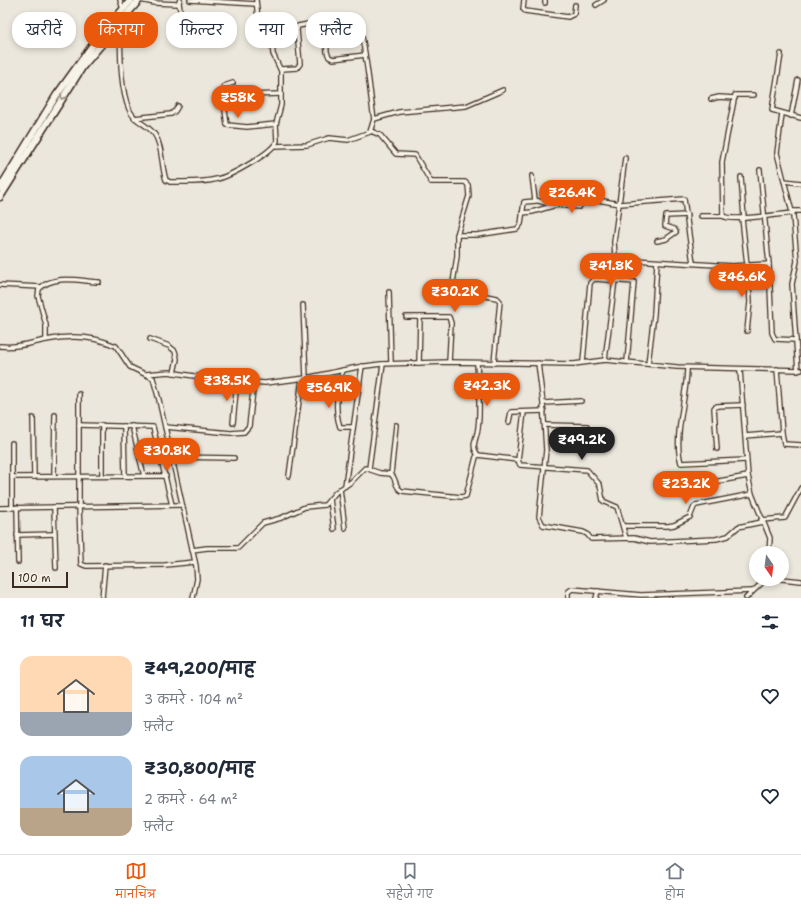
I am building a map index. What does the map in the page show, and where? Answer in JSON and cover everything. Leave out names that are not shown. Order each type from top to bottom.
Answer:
[{"type":"highway","points":[[0,188],[56,96],[92,46],[131,0]]},
{"type":"highway","points":[[129,12],[139,0]]},
{"type":"highway","points":[[0,197],[83,66],[98,48]]},
{"type":"street","points":[[120,0],[123,9]]},
{"type":"street","points":[[139,0],[155,3],[180,2],[181,12]]},
{"type":"street","points":[[122,48],[125,92],[128,107],[134,118],[151,131],[156,137],[166,180],[170,182],[219,178],[250,163],[274,146],[277,141],[276,124],[280,109],[281,69],[273,54],[271,29],[258,18],[256,2],[190,0]]},
{"type":"street","points":[[524,0],[523,9],[525,11],[568,16],[574,14],[575,5]]},
{"type":"street","points":[[596,5],[604,0]]},
{"type":"street","points":[[281,69],[297,68],[300,64],[296,30],[298,26],[306,24]]},
{"type":"street","points":[[327,48],[329,57],[337,59],[365,55]]},
{"type":"street","points":[[274,146],[307,145],[331,138],[348,140],[367,134],[371,131],[374,119],[364,48]]},
{"type":"street","points":[[781,54],[771,108],[773,112],[801,118]]},
{"type":"street","points":[[791,116],[798,80]]},
{"type":"street","points":[[232,83],[224,86],[222,89],[227,125],[247,127],[276,124]]},
{"type":"street","points":[[374,119],[399,112],[466,106],[503,90]]},
{"type":"street","points":[[247,95],[281,94]]},
{"type":"street","points":[[723,216],[722,162],[736,94],[754,95]]},
{"type":"street","points":[[711,99],[719,97],[735,98]]},
{"type":"street","points":[[134,118],[171,114],[178,106]]},
{"type":"street","points":[[146,374],[162,372],[237,381],[271,382],[306,378],[362,366],[390,363],[477,362],[574,364],[605,360],[687,368],[799,370],[792,280],[797,262],[792,212],[777,153],[782,114]]},
{"type":"street","points":[[371,131],[380,135],[396,154],[415,155],[431,182],[465,182],[468,185],[469,195],[457,235],[457,256],[454,287],[463,293],[497,298],[500,301],[494,363]]},
{"type":"street","points":[[625,158],[614,242],[616,258],[620,260],[693,264],[769,264]]},
{"type":"street","points":[[760,170],[769,264],[772,336],[775,338],[796,340]]},
{"type":"street","points":[[532,176],[536,201]]},
{"type":"street","points":[[741,176],[750,302],[747,331]]},
{"type":"street","points":[[784,181],[801,183]]},
{"type":"street","points":[[457,235],[517,229],[521,224],[525,202],[536,201],[553,205],[579,207],[587,198],[620,204],[682,199],[685,202],[693,264]]},
{"type":"street","points":[[522,213],[532,212],[553,205]]},
{"type":"street","points":[[701,216],[743,218],[801,210]]},
{"type":"street","points":[[657,241],[665,240],[676,232],[674,229],[665,226],[666,216],[687,214]]},
{"type":"street","points":[[648,364],[654,314],[657,262]]},
{"type":"street","points":[[0,285],[41,287],[62,279],[99,282]]},
{"type":"street","points":[[583,362],[590,283],[594,279],[634,282],[627,362]]},
{"type":"street","points":[[605,360],[615,280]]},
{"type":"street","points":[[41,287],[38,296],[46,325],[46,340]]},
{"type":"street","points":[[389,292],[390,363]]},
{"type":"street","points":[[303,304],[306,378]]},
{"type":"street","points":[[406,317],[443,316],[451,320],[449,362]]},
{"type":"street","points":[[419,363],[420,317]]},
{"type":"street","points":[[0,346],[17,346],[46,340],[78,336],[115,345],[120,349],[130,367],[153,378],[192,550],[197,579],[193,598]]},
{"type":"street","points":[[150,339],[169,346],[175,351],[177,359],[174,373]]},
{"type":"street","points":[[477,362],[479,410],[478,429],[474,442],[478,455]]},
{"type":"street","points":[[538,363],[544,411],[546,450],[539,517],[541,524],[586,533],[591,539],[626,538],[650,542],[716,539],[728,536],[738,527],[762,521],[785,518],[801,488]]},
{"type":"street","points":[[369,468],[383,364]]},
{"type":"street","points":[[344,486],[362,366]]},
{"type":"street","points":[[687,368],[687,387],[679,425],[680,463],[746,460]]},
{"type":"street","points":[[343,370],[340,380],[336,411],[339,426],[353,428]]},
{"type":"street","points":[[740,370],[748,476],[752,494],[770,538],[769,546]]},
{"type":"street","points":[[777,370],[784,444],[801,445]]},
{"type":"street","points":[[289,476],[302,378]]},
{"type":"street","points":[[232,424],[237,381]]},
{"type":"street","points":[[165,427],[230,433],[244,432],[249,426],[254,382]]},
{"type":"street","points":[[79,394],[79,506],[82,564],[86,566],[165,565],[194,562]]},
{"type":"street","points":[[543,403],[581,401]]},
{"type":"street","points":[[717,450],[714,408],[717,406],[743,404]]},
{"type":"street","points":[[509,422],[511,412],[544,411]]},
{"type":"street","points":[[524,412],[518,460],[519,464],[521,466],[587,470],[592,478],[600,485],[603,501],[617,507],[624,526],[626,538]]},
{"type":"street","points":[[54,415],[54,476]]},
{"type":"street","points":[[33,418],[34,477]]},
{"type":"street","points":[[79,425],[153,427],[172,505]]},
{"type":"street","points":[[391,474],[396,425]]},
{"type":"street","points":[[545,425],[587,426]]},
{"type":"street","points":[[102,426],[102,476]]},
{"type":"street","points":[[124,426],[125,476]]},
{"type":"street","points":[[132,426],[144,476]]},
{"type":"street","points":[[745,436],[782,433]]},
{"type":"street","points":[[12,443],[12,508]]},
{"type":"street","points":[[478,455],[518,460]]},
{"type":"street","points":[[192,550],[207,548],[238,548],[264,523],[282,518],[306,507],[322,506],[340,489],[351,482],[362,469],[369,468],[380,473],[391,474],[395,478],[397,487],[402,491],[463,497],[468,494],[476,457],[478,455]]},
{"type":"street","points":[[172,457],[234,458]]},
{"type":"street","points":[[12,477],[166,476]]},
{"type":"street","points":[[690,486],[748,476]]},
{"type":"street","points":[[340,489],[345,528]]},
{"type":"street","points":[[624,526],[674,525],[690,517],[696,505],[752,494]]},
{"type":"street","points":[[330,499],[334,529]]},
{"type":"street","points":[[0,508],[182,505]]},
{"type":"street","points":[[17,507],[18,562]]},
{"type":"street","points":[[54,507],[56,568]]},
{"type":"street","points":[[17,535],[55,534]]},
{"type":"street","points":[[102,598],[105,565]]},
{"type":"street","points":[[789,580],[801,581]]},
{"type":"street","points":[[746,598],[758,586]]},
{"type":"street","points":[[568,598],[568,592],[572,588],[656,596],[752,591]]},
{"type":"street","points":[[596,598],[598,591]]}]
